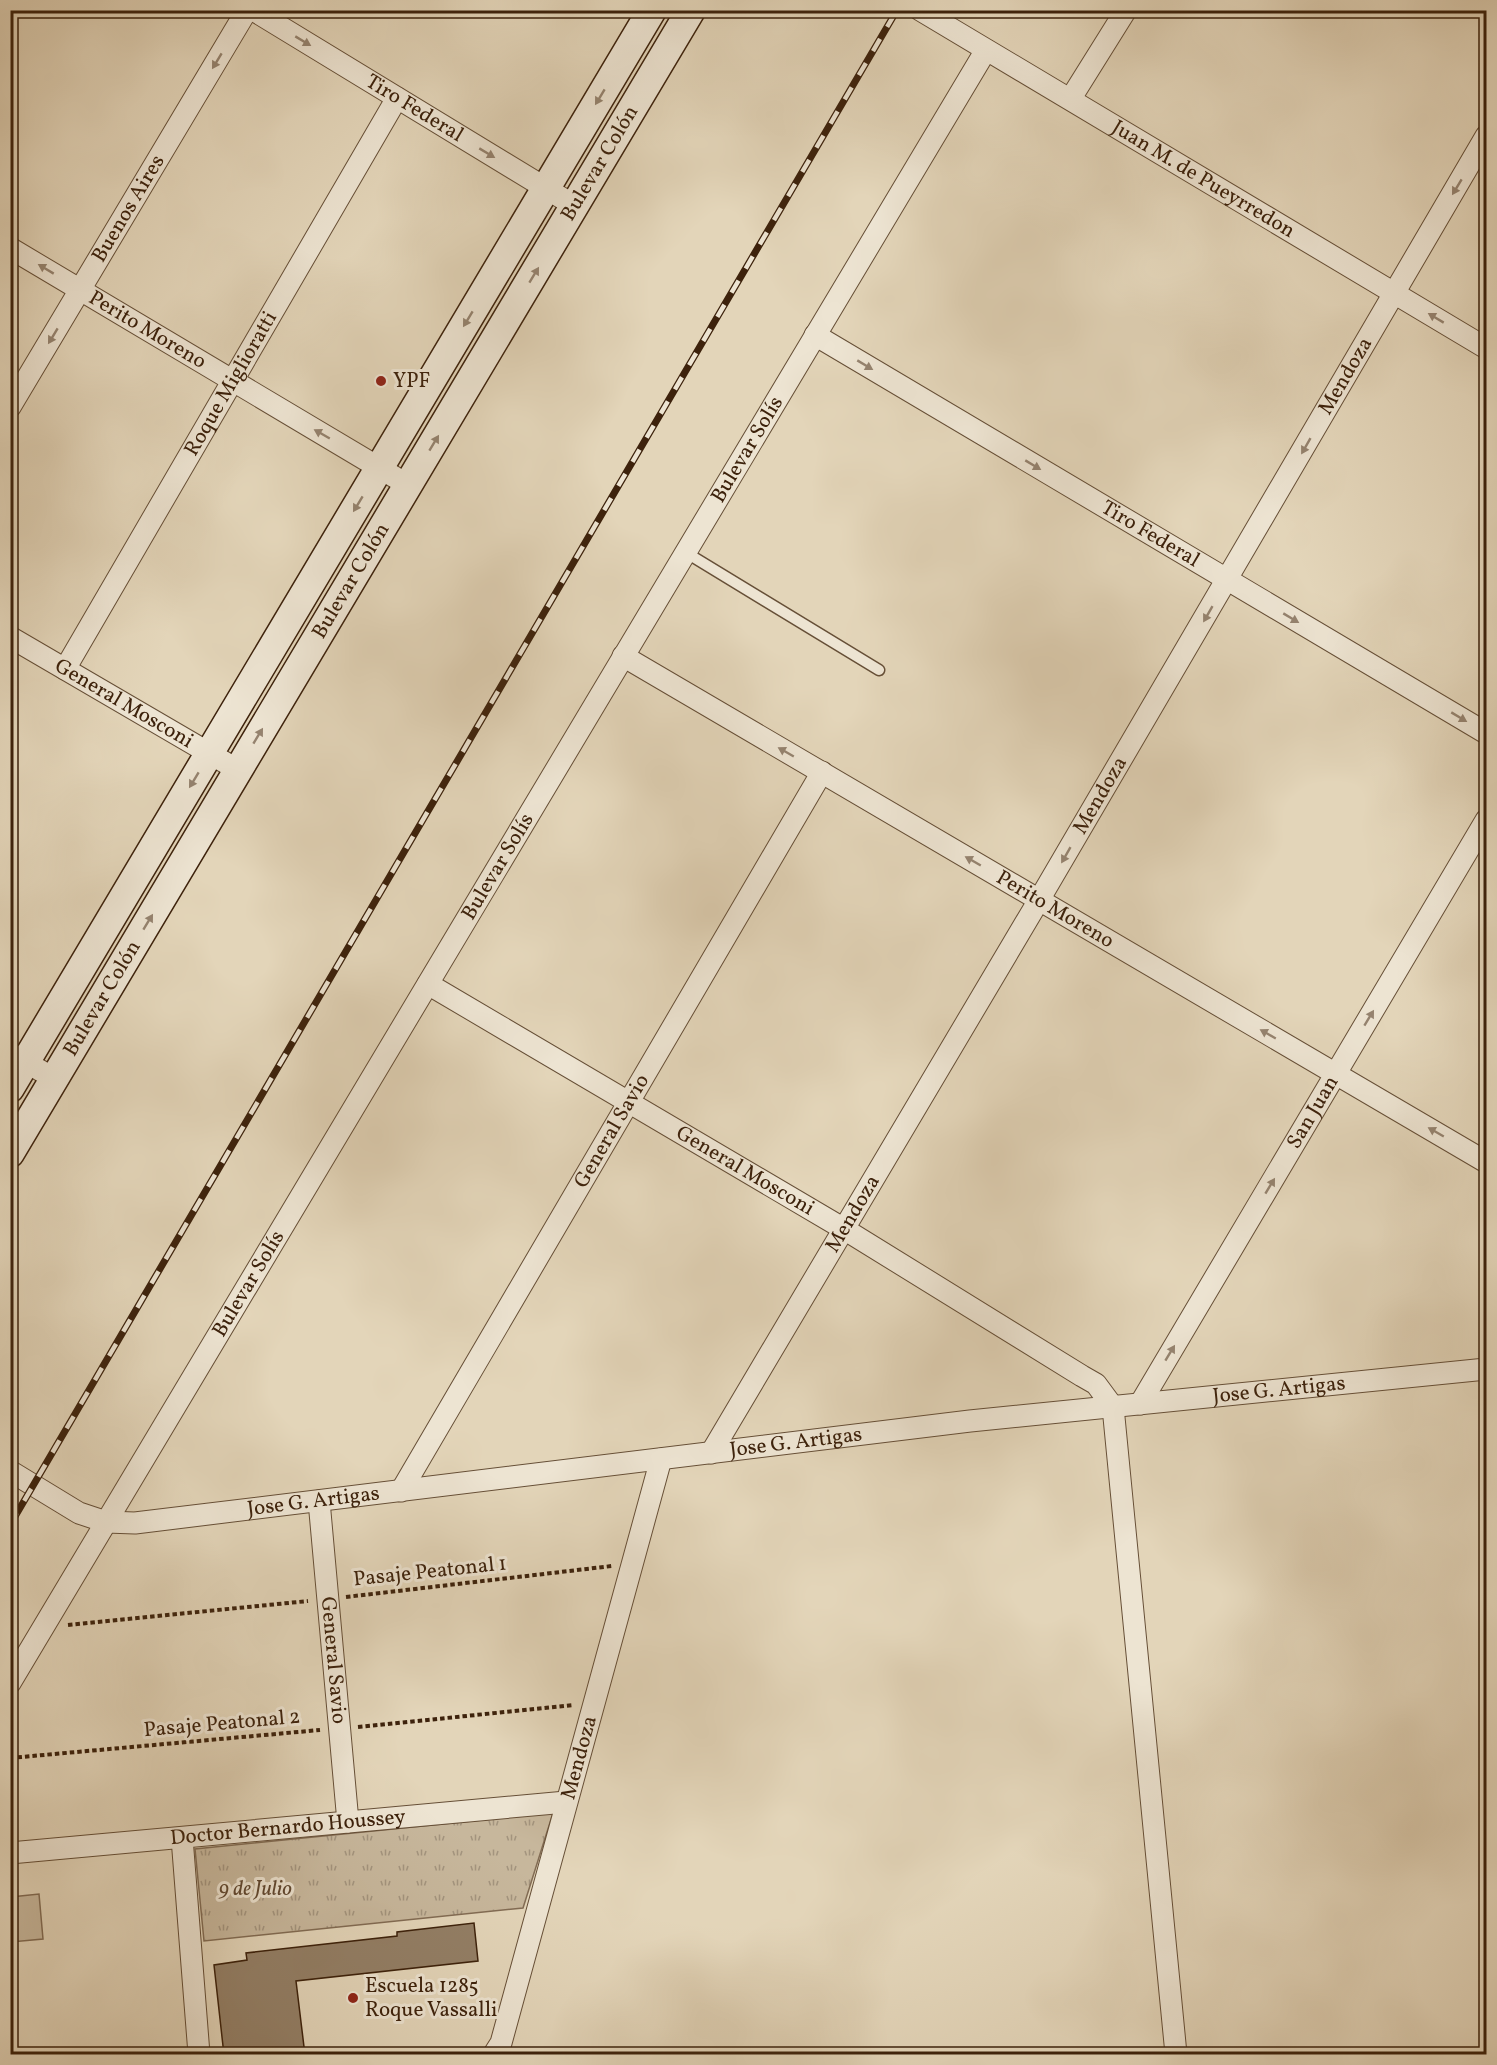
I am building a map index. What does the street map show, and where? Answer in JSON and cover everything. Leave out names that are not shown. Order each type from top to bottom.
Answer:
[{"type":"main road","name":"Bulevar Colón","points":[[10,1088],[18,1058],[210,753],[379,468],[455,374],[575,206],[635,72],[652,10]]},
{"type":"main road","name":"Bulevar Colón","points":[[10,1153],[408,485],[455,374],[546,188],[635,72],[691,10]]},
{"type":"street","name":"Buenos Aires","points":[[10,407],[247,10]]},
{"type":"street","name":"Tiro Federal","points":[[253,10],[575,206]]},
{"type":"street","name":"Juan M. de Pueyrredon","points":[[920,10],[1071,98],[1486,348]]},
{"type":"street","points":[[1071,98],[1126,10]]},
{"type":"street","name":"Bulevar Solís","points":[[10,1683],[986,50]]},
{"type":"street","name":"Roque Miglioratti","points":[[65,669],[397,98]]},
{"type":"street","name":"Mendoza","points":[[711,1453],[1040,900],[1486,136]]},
{"type":"street","name":"Perito Moreno","points":[[10,248],[408,485]]},
{"type":"street","name":"Tiro Federal","points":[[815,335],[1486,733]]},
{"type":"street","name":"General Mosconi","points":[[10,636],[238,770]]},
{"type":"street","name":"Perito Moreno","points":[[623,656],[1486,1162]]},
{"type":"street","name":"General Savio","points":[[401,1491],[822,772]]},
{"type":"street","name":"San Juan","points":[[1140,1404],[1486,820]]},
{"type":"street","name":"General Mosconi","points":[[428,984],[844,1229],[1096,1384],[1113,1407]]},
{"type":"street","points":[[18,1058],[55,1079]]},
{"type":"street","name":"Jose G. Artigas","points":[[10,1471],[79,1513],[106,1522],[135,1523],[970,1421],[1486,1369]]},
{"type":"street","points":[[1113,1407],[1176,2055]]},
{"type":"street","name":"Mendoza","points":[[494,2055],[501,2043],[661,1459]]},
{"type":"street","name":"General Savio","points":[[319,1501],[348,1822]]},
{"type":"street","name":"Doctor Bernardo Houssey","points":[[10,1853],[566,1802]]},
{"type":"street","points":[[182,1838],[199,2055]]},
{"type":"lane","points":[[685,552],[879,670]]},
{"type":"path","name":"Pasaje Peatonal 1","points":[[68,1626],[616,1566]]},
{"type":"path","name":"Pasaje Peatonal 2","points":[[10,1758],[579,1705]]},
{"type":"green space","name":"9 de Julio","points":[[553,1813],[523,1908],[204,1941],[195,1849]]},
{"type":"green space","points":[[39,1894],[43,1939],[11,1942],[11,1897]]},
{"type":"building","points":[[474,1923],[478,1961],[296,1981],[305,2055],[224,2055],[214,1965],[247,1960],[246,1953],[397,1936],[397,1932]]},
{"type":"railway","points":[[10,1525],[897,10]]},
{"type":"place","name":"YPF","points":[[381,381]]},
{"type":"place","name":"Escuela 1285 Roque Vassalli","points":[[353,1998]]}]
